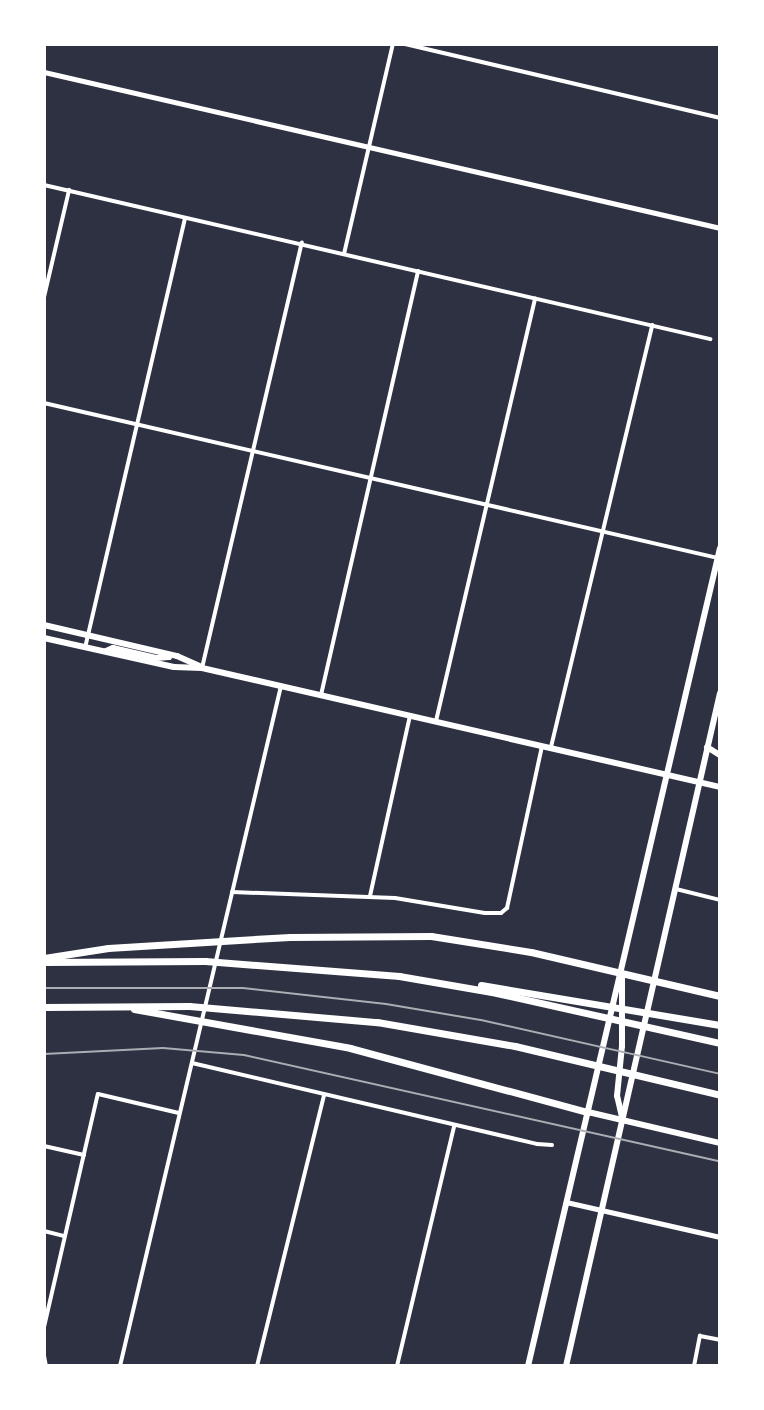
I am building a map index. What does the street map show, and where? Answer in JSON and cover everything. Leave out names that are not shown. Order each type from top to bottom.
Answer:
[{"type":"highway","points":[[44,960],[108,948],[387,933],[468,940],[720,996]]},
{"type":"highway","points":[[44,960],[205,961],[399,976],[477,984],[720,1025]]},
{"type":"highway","points":[[399,976],[492,992],[720,1046]]},
{"type":"highway","points":[[44,1007],[109,1005],[267,1010],[416,1027],[515,1046],[720,1095]]},
{"type":"highway","points":[[109,1005],[350,1048],[588,1112]]},
{"type":"main road","points":[[566,1366],[622,1120],[621,972],[720,548]]},
{"type":"main road","points":[[44,625],[177,656],[202,668]]},
{"type":"main road","points":[[44,638],[174,667],[202,668],[720,787]]},
{"type":"main road","points":[[104,652],[113,648],[156,658],[177,656]]},
{"type":"main road","points":[[622,1102],[720,693]]},
{"type":"main road","points":[[707,747],[720,755]]},
{"type":"main road","points":[[528,1366],[621,986]]},
{"type":"main road","points":[[588,1112],[720,1143]]},
{"type":"street","points":[[344,254],[393,44]]},
{"type":"street","points":[[405,44],[720,118]]},
{"type":"street","points":[[44,72],[720,228]]},
{"type":"street","points":[[44,185],[710,339]]},
{"type":"street","points":[[44,297],[69,190]]},
{"type":"street","points":[[85,648],[185,218]]},
{"type":"street","points":[[202,668],[302,243]]},
{"type":"street","points":[[321,695],[418,271]]},
{"type":"street","points":[[436,721],[535,298]]},
{"type":"street","points":[[551,748],[652,325]]},
{"type":"street","points":[[44,403],[719,558]]},
{"type":"street","points":[[120,1366],[281,686]]},
{"type":"street","points":[[370,896],[410,715]]},
{"type":"street","points":[[232,892],[370,896],[501,913],[507,908],[542,746]]},
{"type":"street","points":[[674,889],[720,900]]},
{"type":"street","points":[[192,1063],[454,1126],[552,1145]]},
{"type":"street","points":[[44,1327],[98,1094],[180,1113]]},
{"type":"street","points":[[257,1366],[324,1095]]},
{"type":"street","points":[[397,1366],[454,1126]]},
{"type":"street","points":[[44,1146],[84,1155]]},
{"type":"street","points":[[566,1202],[720,1237]]},
{"type":"street","points":[[44,1231],[64,1236]]},
{"type":"street","points":[[694,1366],[700,1336],[720,1340]]},
{"type":"street","points":[[44,1356],[46,1366]]},
{"type":"tram line","points":[[44,988],[243,988],[386,1004],[481,1020],[720,1074]]},
{"type":"railway","points":[[44,1054],[163,1048],[244,1055],[720,1161]]}]
